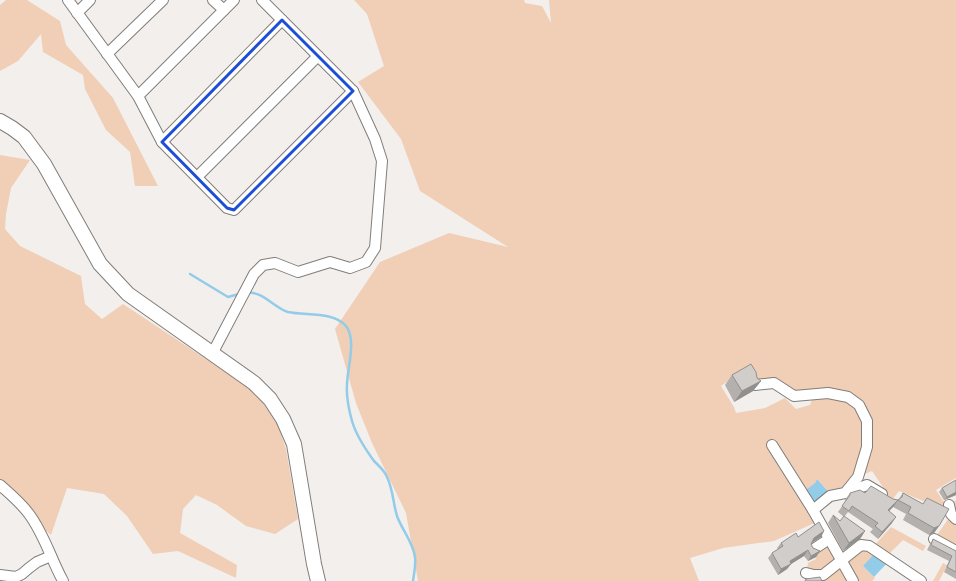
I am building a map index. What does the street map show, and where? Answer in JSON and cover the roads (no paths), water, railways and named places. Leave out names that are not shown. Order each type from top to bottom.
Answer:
[{"type":"street","points":[[68,0],[138,96],[162,142],[227,208],[234,210],[353,90]]},
{"type":"street","points":[[77,13],[90,0]]},
{"type":"street","points":[[107,54],[163,0]]},
{"type":"street","points":[[213,0],[224,10]]},
{"type":"street","points":[[138,96],[234,0]]},
{"type":"street","points":[[212,354],[254,274],[263,265],[276,263],[298,272],[330,262],[350,268],[366,262],[375,248],[382,161],[353,90],[262,0]]},
{"type":"street","points":[[162,142],[282,20]]},
{"type":"street","points":[[197,177],[318,56]]},
{"type":"street","points":[[0,121],[12,128],[24,138],[44,164],[100,264],[128,294],[254,383],[270,399],[283,419],[294,444],[318,581]]},
{"type":"street","points":[[755,385],[774,383],[794,396],[828,393],[848,397],[858,405],[867,421],[867,447],[858,477],[845,493]]},
{"type":"street","points":[[772,445],[813,510],[853,581]]},
{"type":"street","points":[[0,485],[16,499],[29,514],[63,581]]},
{"type":"street","points":[[813,510],[830,496],[866,486],[892,500]]},
{"type":"street","points":[[949,505],[951,514],[956,519]]},
{"type":"street","points":[[814,549],[829,539]]},
{"type":"street","points":[[934,539],[956,551]]},
{"type":"street","points":[[806,573],[823,575],[861,544],[869,546],[921,581]]},
{"type":"street","points":[[0,575],[16,577],[37,562],[51,556]]},
{"type":"water","points":[[817,479],[832,496],[815,508],[806,490],[815,483]]},
{"type":"water","points":[[877,551],[890,560],[874,577],[863,566]]},
{"type":"waterway","points":[[190,274],[228,297],[239,294]]},
{"type":"waterway","points":[[248,293],[253,293],[264,297],[288,312],[327,316],[341,321],[346,326],[351,339],[351,355],[347,378],[348,403],[351,417],[356,432],[374,461],[385,473],[389,482],[397,516],[414,552],[415,563],[413,581]]}]
